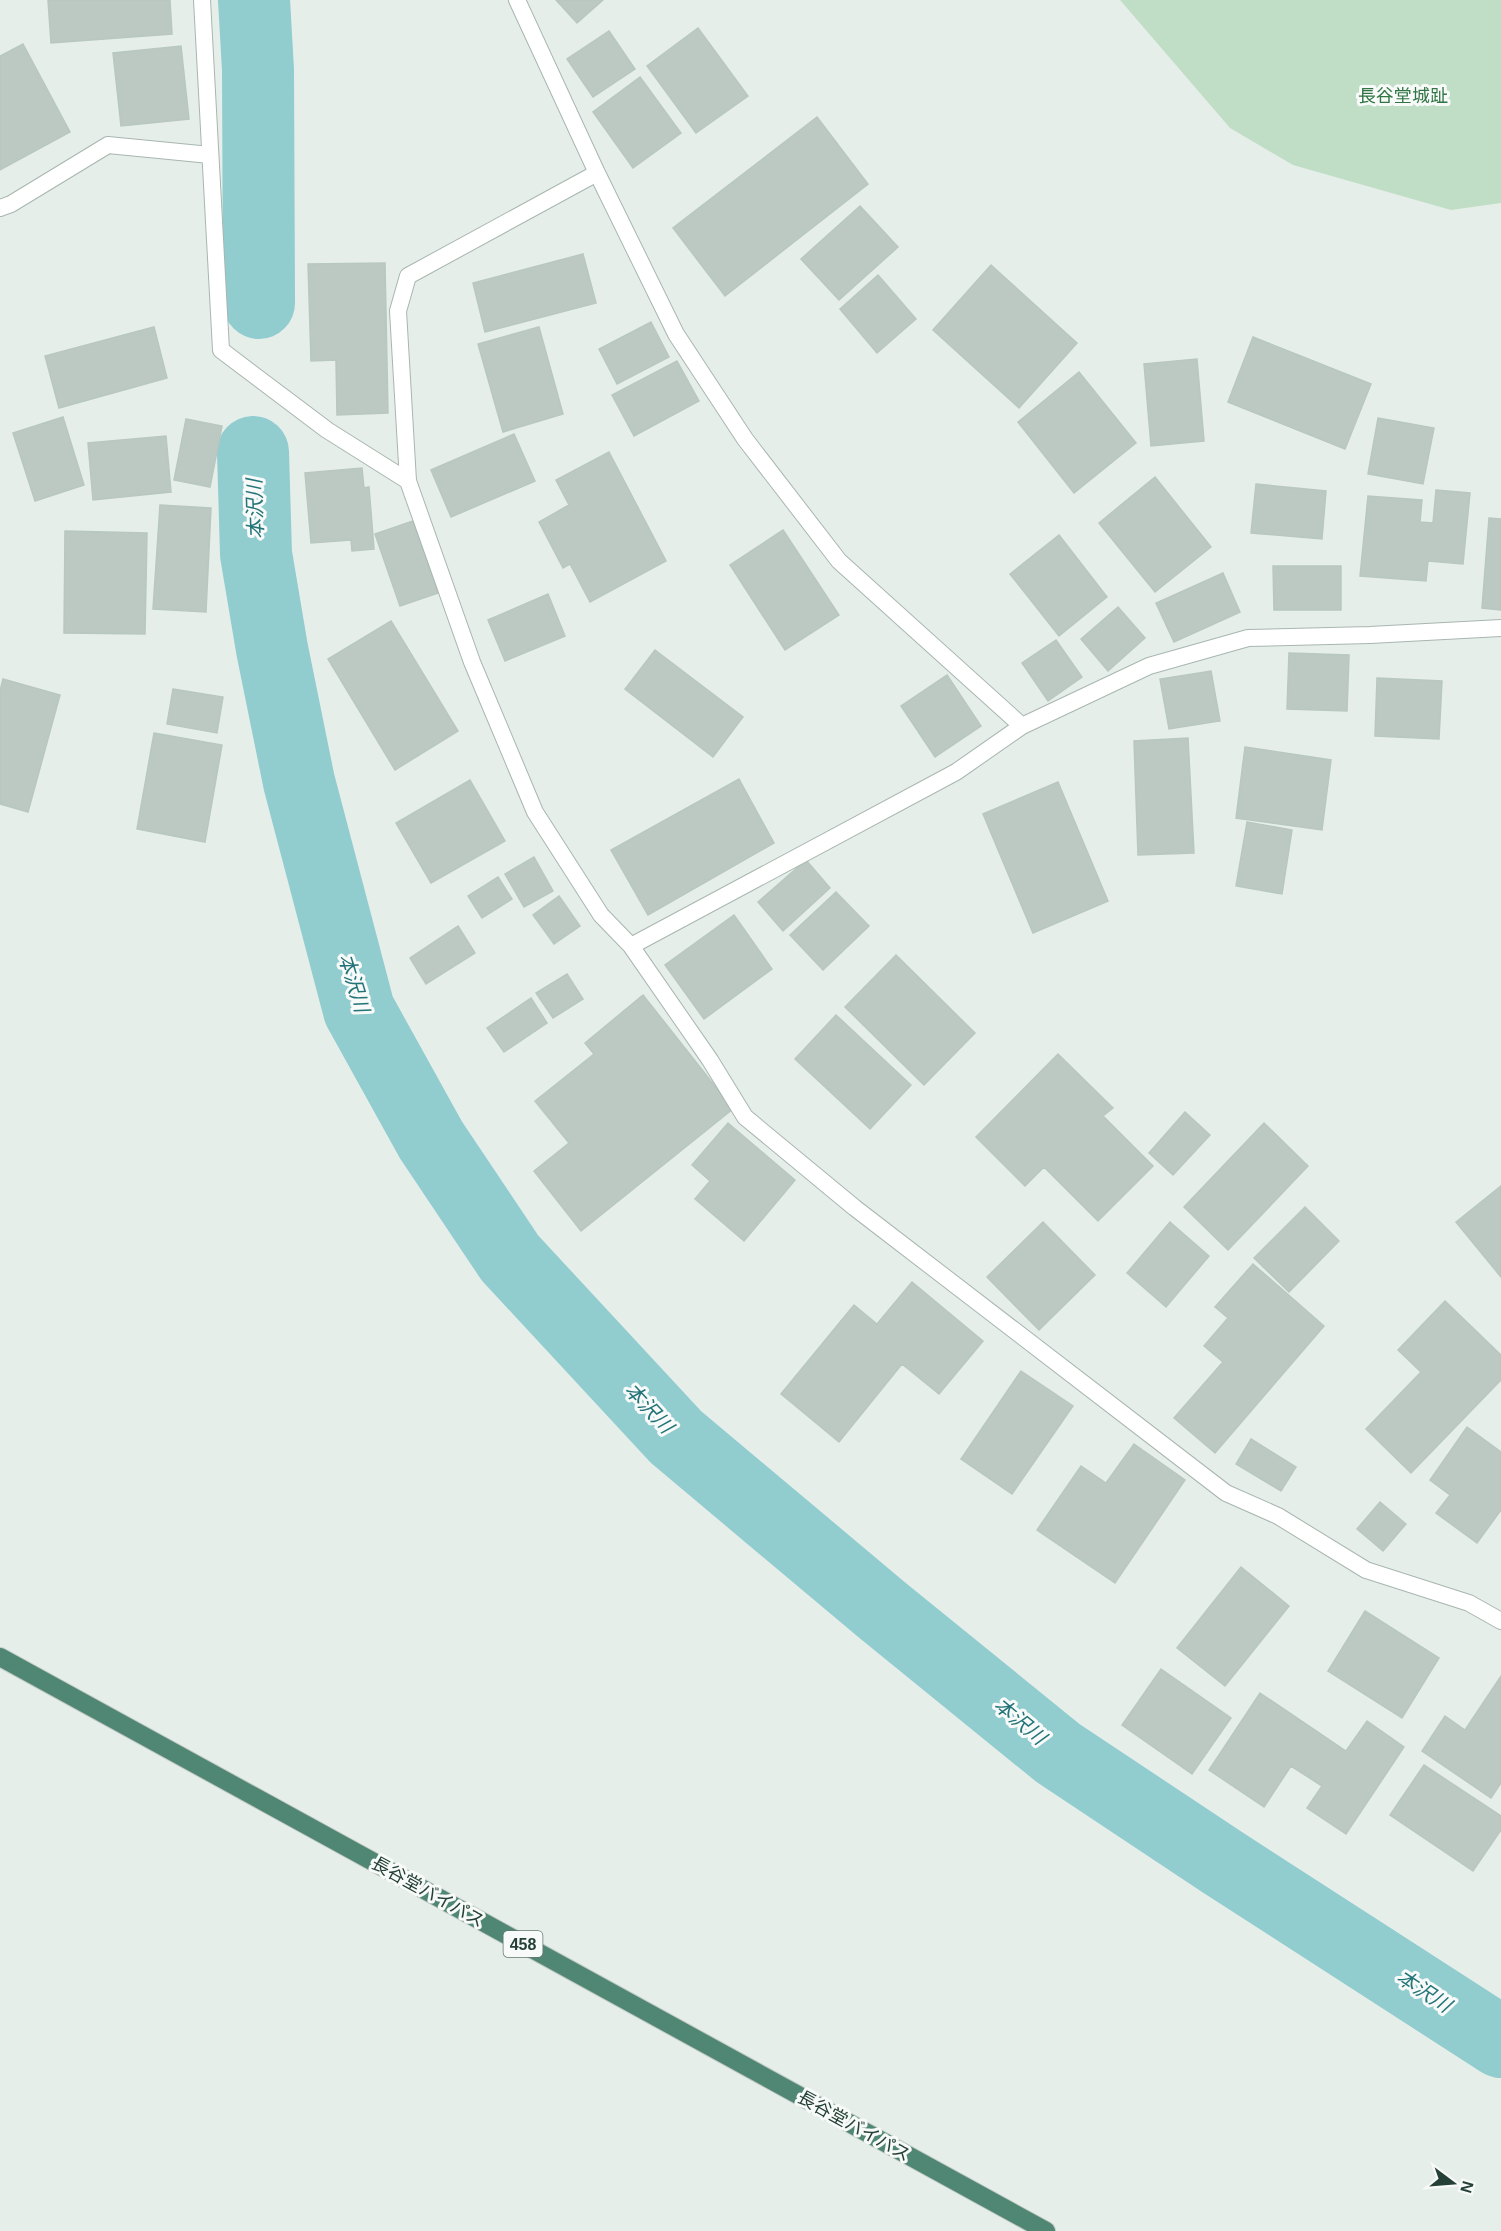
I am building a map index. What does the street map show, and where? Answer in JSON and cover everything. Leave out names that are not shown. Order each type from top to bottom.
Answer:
[{"type":"highway","name":"長谷堂バイパス","points":[[0,1657],[1046,2231]]},
{"type":"lane","points":[[202,0],[221,350],[327,430],[408,480]]},
{"type":"lane","points":[[517,0],[597,173],[676,334],[745,439],[839,561],[1022,726]]},
{"type":"lane","points":[[0,208],[11,204],[108,145],[210,155]]},
{"type":"lane","points":[[597,173],[408,276],[398,311],[408,480],[472,663],[535,812],[601,915],[631,946],[710,1060],[745,1117],[855,1208],[1226,1493],[1278,1516],[1366,1570],[1469,1603],[1501,1621]]},
{"type":"lane","points":[[631,946],[956,772],[1022,726],[1149,666],[1248,638],[1370,636],[1501,628]]},
{"type":"green space","name":"長谷堂城趾","points":[[1120,0],[1501,0],[1501,203],[1451,210],[1293,165],[1230,128]]},
{"type":"building","points":[[48,0],[170,0],[172,34],[51,43]]},
{"type":"building","points":[[556,0],[603,0],[577,23]]},
{"type":"building","points":[[698,28],[748,96],[696,133],[647,66]]},
{"type":"building","points":[[609,31],[635,69],[593,97],[567,59]]},
{"type":"building","points":[[23,44],[70,132],[0,170],[0,56]]},
{"type":"building","points":[[181,46],[189,119],[121,126],[113,53]]},
{"type":"building","points":[[640,77],[681,133],[633,168],[593,112]]},
{"type":"building","points":[[817,117],[868,184],[725,296],[673,228]]},
{"type":"building","points":[[860,206],[898,247],[839,300],[801,259]]},
{"type":"building","points":[[583,254],[596,303],[485,332],[473,283]]},
{"type":"building","points":[[385,263],[388,413],[337,415],[336,360],[311,361],[308,264]]},
{"type":"building","points":[[991,265],[1077,343],[1019,408],[933,330]]},
{"type":"building","points":[[878,275],[916,319],[877,353],[840,309]]},
{"type":"building","points":[[651,322],[669,357],[617,384],[599,349]]},
{"type":"building","points":[[154,327],[167,378],[59,408],[45,356]]},
{"type":"building","points":[[539,327],[563,414],[503,432],[478,344]]},
{"type":"building","points":[[1253,337],[1371,384],[1345,449],[1228,402]]},
{"type":"building","points":[[1197,359],[1204,441],[1151,446],[1144,364]]},
{"type":"building","points":[[677,361],[699,401],[634,436],[612,395]]},
{"type":"building","points":[[1079,372],[1136,443],[1074,493],[1018,422]]},
{"type":"building","points":[[63,417],[84,485],[35,501],[13,433]]},
{"type":"building","points":[[1378,418],[1434,428],[1423,484],[1368,474]]},
{"type":"building","points":[[186,419],[222,426],[210,487],[174,480]]},
{"type":"building","points":[[514,434],[535,481],[451,517],[431,470]]},
{"type":"building","points":[[166,436],[171,492],[93,500],[88,443]]},
{"type":"building","points":[[609,452],[666,561],[590,602],[570,564],[563,568],[539,522],[569,505],[556,480]]},
{"type":"building","points":[[362,468],[364,488],[369,487],[374,549],[352,551],[351,540],[311,543],[305,473]]},
{"type":"building","points":[[1155,477],[1211,547],[1155,592],[1099,523]]},
{"type":"building","points":[[1256,484],[1326,491],[1322,539],[1251,533]]},
{"type":"building","points":[[1436,490],[1470,493],[1463,564],[1428,561],[1426,581],[1360,576],[1368,496],[1422,500],[1420,522],[1433,523]]},
{"type":"building","points":[[160,505],[211,508],[206,612],[153,609]]},
{"type":"building","points":[[1489,518],[1501,519],[1501,610],[1482,608]]},
{"type":"building","points":[[413,521],[438,593],[400,606],[375,534]]},
{"type":"building","points":[[783,530],[839,615],[785,650],[730,565]]},
{"type":"building","points":[[65,531],[147,533],[145,634],[64,633]]},
{"type":"building","points":[[1059,535],[1107,597],[1059,636],[1010,574]]},
{"type":"building","points":[[1273,566],[1341,566],[1341,610],[1274,610]]},
{"type":"building","points":[[1223,573],[1240,612],[1174,642],[1156,603]]},
{"type":"building","points":[[548,594],[565,636],[505,661],[488,620]]},
{"type":"building","points":[[1118,607],[1145,638],[1108,671],[1081,639]]},
{"type":"building","points":[[391,621],[458,731],[395,770],[328,659]]},
{"type":"building","points":[[1056,640],[1082,677],[1048,701],[1022,663]]},
{"type":"building","points":[[655,650],[743,717],[713,757],[625,689]]},
{"type":"building","points":[[1289,653],[1349,655],[1347,711],[1287,709]]},
{"type":"building","points":[[1211,671],[1220,721],[1169,729],[1160,679]]},
{"type":"building","points":[[947,675],[981,726],[935,757],[901,706]]},
{"type":"building","points":[[1377,678],[1442,681],[1439,739],[1375,736]]},
{"type":"building","points":[[3,679],[60,695],[28,812],[0,804],[0,691]]},
{"type":"building","points":[[173,689],[223,697],[217,733],[167,724]]},
{"type":"building","points":[[154,733],[222,745],[205,842],[137,829]]},
{"type":"building","points":[[1188,738],[1194,853],[1138,855],[1134,741]]},
{"type":"building","points":[[1245,747],[1331,760],[1322,830],[1236,818]]},
{"type":"building","points":[[739,779],[774,843],[648,915],[611,850]]},
{"type":"building","points":[[470,780],[505,841],[431,883],[396,823]]},
{"type":"building","points":[[1058,782],[1108,901],[1033,933],[983,814]]},
{"type":"building","points":[[1247,822],[1292,830],[1282,894],[1236,886]]},
{"type":"building","points":[[534,857],[553,891],[524,907],[505,874]]},
{"type":"building","points":[[806,860],[830,888],[783,931],[758,902]]},
{"type":"building","points":[[498,877],[512,899],[482,918],[468,896]]},
{"type":"building","points":[[836,892],[869,926],[823,970],[790,935]]},
{"type":"building","points":[[559,896],[580,926],[554,944],[533,915]]},
{"type":"building","points":[[734,915],[772,969],[704,1019],[665,965]]},
{"type":"building","points":[[458,926],[475,953],[426,984],[410,958]]},
{"type":"building","points":[[896,955],[975,1033],[924,1085],[845,1007]]},
{"type":"building","points":[[567,974],[583,999],[553,1018],[536,993]]},
{"type":"building","points":[[643,995],[733,1109],[581,1231],[534,1171],[569,1143],[535,1101],[594,1054],[585,1043]]},
{"type":"building","points":[[531,998],[547,1023],[504,1052],[487,1028]]},
{"type":"building","points":[[836,1015],[911,1085],[870,1129],[795,1059]]},
{"type":"building","points":[[1058,1054],[1113,1108],[1103,1116],[1153,1166],[1098,1221],[1044,1167],[1025,1186],[976,1137]]},
{"type":"building","points":[[1185,1112],[1210,1135],[1173,1175],[1149,1153]]},
{"type":"building","points":[[728,1123],[795,1180],[744,1241],[695,1199],[710,1181],[692,1165]]},
{"type":"building","points":[[1264,1123],[1308,1166],[1228,1250],[1184,1207]]},
{"type":"building","points":[[1501,1186],[1501,1277],[1456,1222]]},
{"type":"building","points":[[1305,1207],[1339,1241],[1289,1292],[1254,1258]]},
{"type":"building","points":[[1043,1222],[1095,1275],[1039,1330],[987,1277]]},
{"type":"building","points":[[1170,1222],[1209,1256],[1166,1307],[1127,1273]]},
{"type":"building","points":[[1253,1264],[1324,1326],[1215,1453],[1174,1418],[1223,1362],[1204,1346],[1228,1318],[1215,1307]]},
{"type":"building","points":[[912,1282],[983,1341],[939,1394],[902,1364],[839,1442],[781,1394],[854,1305],[877,1324]]},
{"type":"building","points":[[1445,1301],[1501,1355],[1501,1380],[1411,1473],[1366,1429],[1421,1372],[1398,1350]]},
{"type":"building","points":[[1021,1371],[1073,1406],[1012,1494],[961,1459]]},
{"type":"building","points":[[1467,1427],[1501,1452],[1501,1510],[1477,1543],[1436,1513],[1450,1495],[1430,1480]]},
{"type":"building","points":[[1251,1439],[1296,1467],[1281,1491],[1236,1464]]},
{"type":"building","points":[[1134,1444],[1185,1480],[1115,1583],[1037,1530],[1081,1466],[1106,1483]]},
{"type":"building","points":[[1380,1502],[1406,1524],[1383,1551],[1357,1529]]},
{"type":"building","points":[[1241,1567],[1289,1606],[1225,1686],[1177,1648]]},
{"type":"building","points":[[1365,1611],[1439,1658],[1402,1718],[1328,1671]]},
{"type":"building","points":[[1161,1669],[1231,1718],[1192,1774],[1122,1725]]},
{"type":"building","points":[[1501,1676],[1501,1783],[1491,1798],[1422,1751],[1445,1716],[1465,1730]]},
{"type":"building","points":[[1260,1693],[1346,1751],[1367,1721],[1404,1747],[1346,1834],[1307,1808],[1322,1786],[1291,1766],[1264,1807],[1209,1770]]},
{"type":"building","points":[[1424,1765],[1501,1816],[1501,1830],[1473,1871],[1390,1815]]},
{"type":"waterway","name":"本沢川","points":[[254,0],[258,70],[259,303]]},
{"type":"waterway","name":"本沢川","points":[[253,452],[256,554],[272,649],[299,782],[359,1010],[431,1140],[510,1258],[676,1437],[882,1610],[1058,1753],[1501,2042]]}]
